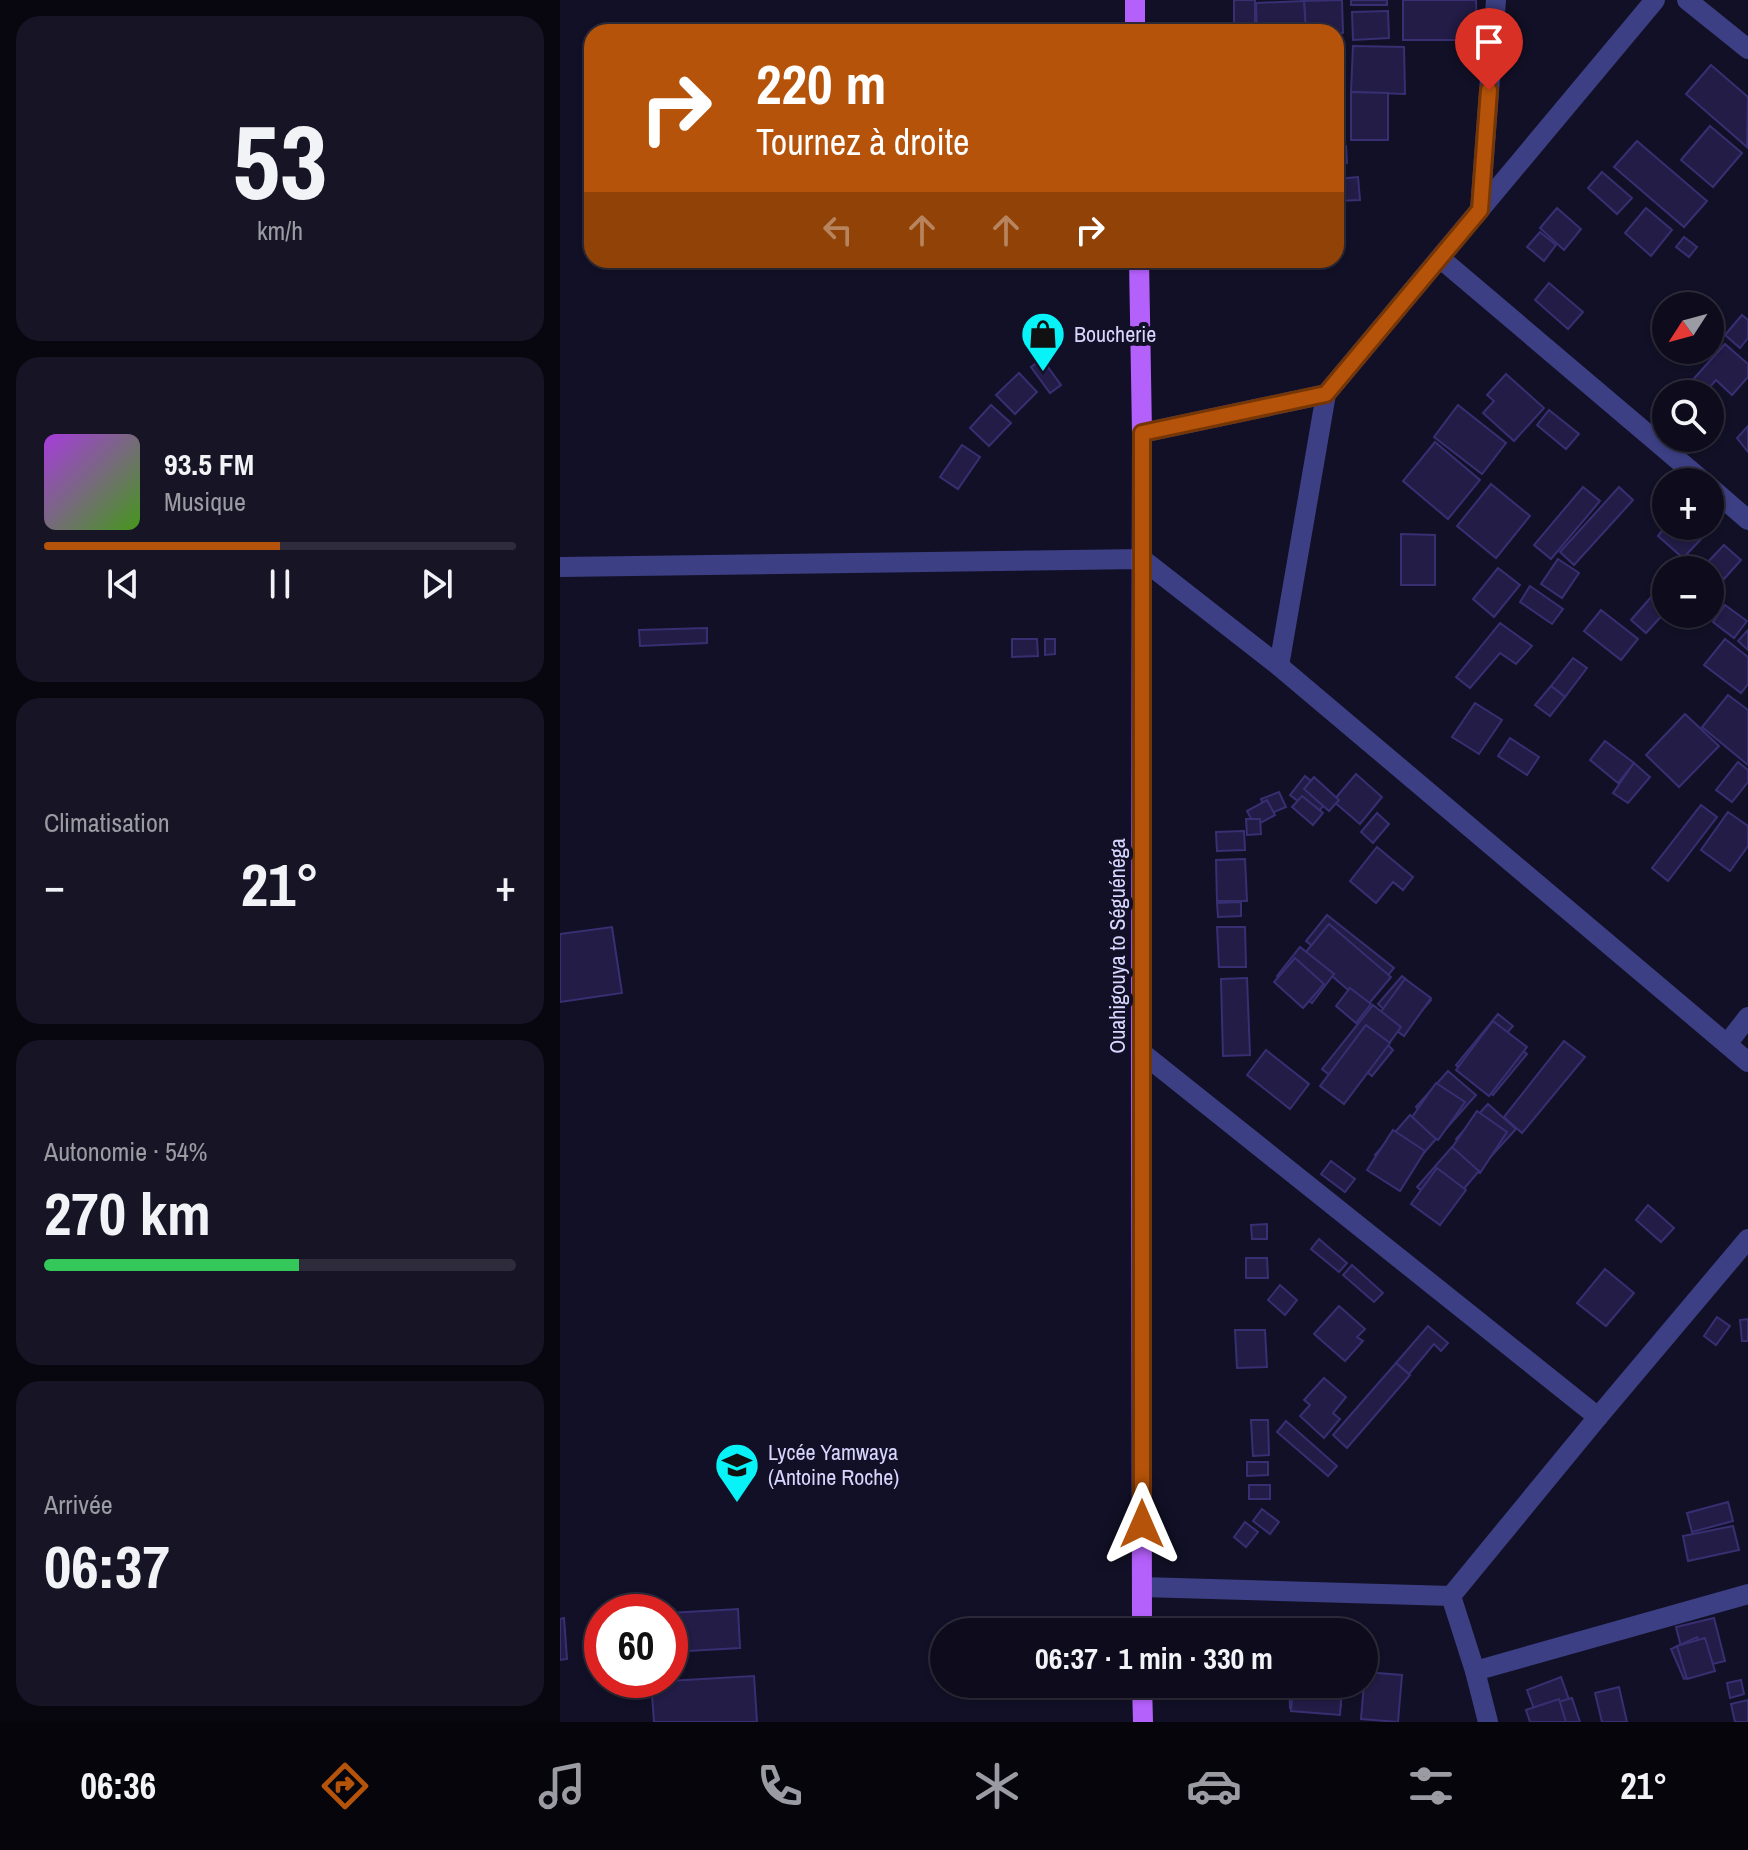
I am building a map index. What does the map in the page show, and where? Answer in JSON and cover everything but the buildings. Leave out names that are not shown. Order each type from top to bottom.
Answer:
[{"type":"main road","points":[[1135,0],[1135,24]]},
{"type":"main road","name":"Ouahigouya to Séguénéga","points":[[1139,268],[1142,433],[1142,1618]]},
{"type":"main road","points":[[1142,1698],[1143,1722]]},
{"type":"street","points":[[1480,210],[1496,0]]},
{"type":"street","points":[[1279,666],[1326,394],[1655,0]]},
{"type":"street","points":[[1687,0],[1748,49]]},
{"type":"street","points":[[1440,258],[1688,468]]},
{"type":"street","points":[[1142,433],[1326,394]]},
{"type":"street","points":[[1724,499],[1748,520]]},
{"type":"street","points":[[560,567],[1142,559],[1279,666],[1748,1062]]},
{"type":"street","points":[[1727,1044],[1748,1017]]},
{"type":"street","points":[[1141,1052],[1598,1417]]},
{"type":"street","points":[[1451,1596],[1748,1239]]},
{"type":"street","points":[[1142,1587],[1451,1596]]},
{"type":"street","points":[[1475,1671],[1748,1594]]},
{"type":"street","points":[[1451,1596],[1488,1722]]},
{"type":"place","name":"Boucherie","points":[[1043,373]]},
{"type":"place","name":"Lycée Yamwaya (Antoine Roche)","points":[[737,1504]]},
{"type":"route","points":[[1142,1524],[1142,433],[1326,394],[1480,210],[1489,90]]}]
